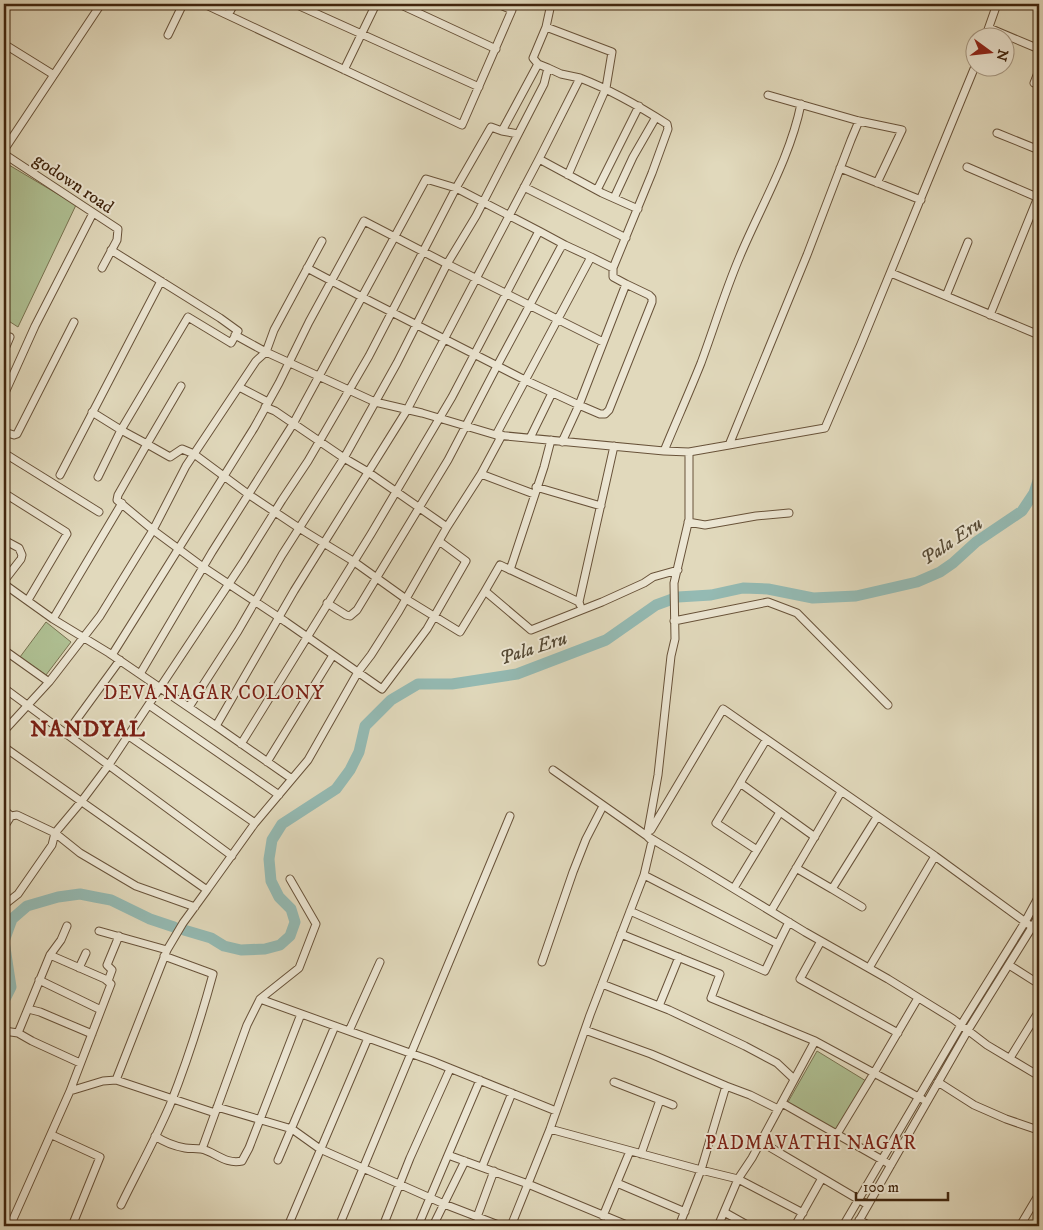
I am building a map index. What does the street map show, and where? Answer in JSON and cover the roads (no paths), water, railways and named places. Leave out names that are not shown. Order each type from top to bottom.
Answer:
[{"type":"street","name":"godown road","points":[[101,4],[4,152],[118,230],[117,240],[102,268]]},
{"type":"street","points":[[168,35],[183,4]]},
{"type":"street","points":[[204,4],[462,126],[512,10],[498,4]]},
{"type":"street","points":[[228,15],[234,4]]},
{"type":"street","points":[[295,4],[479,87]]},
{"type":"street","points":[[344,70],[376,4]]},
{"type":"street","points":[[399,4],[496,49]]},
{"type":"street","points":[[308,268],[525,380],[600,414],[606,414],[626,371],[652,302],[652,298],[649,295],[613,277],[613,268],[668,130],[667,124],[606,88],[580,78],[561,74],[538,64],[533,58],[534,52],[546,27],[551,4]]},
{"type":"street","points":[[989,28],[998,4]]},
{"type":"street","points":[[546,27],[612,52],[606,88],[568,175]]},
{"type":"street","points":[[1016,39],[1039,49]]},
{"type":"street","points":[[4,44],[54,75]]},
{"type":"street","points":[[502,131],[538,64]]},
{"type":"street","points":[[189,707],[344,458],[447,264],[483,202],[544,84],[548,68]]},
{"type":"street","points":[[1034,83],[1039,70]]},
{"type":"street","points":[[216,726],[324,542],[407,410],[580,78]]},
{"type":"street","points":[[235,335],[266,352],[375,402],[499,435],[689,452],[825,428],[970,78]]},
{"type":"street","points":[[768,95],[860,121],[902,130],[877,182]]},
{"type":"street","points":[[664,451],[701,362],[719,308],[740,255],[774,181],[798,121],[801,104]]},
{"type":"street","points":[[597,190],[639,106]]},
{"type":"street","points":[[614,198],[633,157],[656,117]]},
{"type":"street","points":[[729,445],[860,121]]},
{"type":"street","points":[[4,905],[23,888],[52,844],[55,833],[108,766],[229,584],[319,442],[369,356],[456,188],[491,127],[518,134]]},
{"type":"street","points":[[997,133],[1039,150]]},
{"type":"street","points":[[539,159],[597,190],[638,209]]},
{"type":"street","points":[[967,167],[1038,198],[990,315]]},
{"type":"street","points":[[840,168],[921,200]]},
{"type":"street","points":[[140,674],[203,567],[293,424],[426,179],[456,188],[613,268]]},
{"type":"street","points":[[524,187],[626,238]]},
{"type":"street","points":[[4,395],[35,326],[93,213]]},
{"type":"street","points":[[112,655],[179,550],[267,404],[331,280],[364,221],[505,294],[604,342]]},
{"type":"street","points":[[241,744],[396,493],[439,418],[539,231]]},
{"type":"street","points":[[4,731],[49,682],[100,616],[153,530],[194,454],[256,361],[266,352],[274,330],[322,241]]},
{"type":"street","points":[[946,296],[968,242]]},
{"type":"street","points":[[327,603],[346,616],[350,616],[357,610],[420,509],[467,427],[529,306],[561,247],[565,245]]},
{"type":"street","points":[[98,477],[121,430],[188,317],[231,342],[238,331],[112,250]]},
{"type":"street","points":[[116,1080],[165,953],[173,938],[255,823],[308,760],[358,672],[372,656],[447,527],[481,474],[525,380],[591,257]]},
{"type":"street","points":[[890,273],[1039,335],[1039,333]]},
{"type":"street","points":[[60,475],[161,281]]},
{"type":"street","points":[[562,442],[579,405],[626,284]]},
{"type":"street","points":[[4,432],[17,434],[74,322]]},
{"type":"street","points":[[4,351],[10,337]]},
{"type":"street","points":[[182,386],[147,444],[117,500],[179,550],[254,602],[308,636],[382,689],[427,629],[466,561],[439,541]]},
{"type":"street","points":[[239,387],[267,404],[319,442],[368,472],[447,527]]},
{"type":"street","points":[[530,438],[552,393]]},
{"type":"street","points":[[92,412],[170,457],[182,449],[194,454],[248,494],[353,561],[406,599],[460,632],[500,565],[579,602]]},
{"type":"street","points":[[510,570],[551,440]]},
{"type":"street","points":[[582,611],[579,602],[614,446]]},
{"type":"street","points":[[647,836],[658,775],[670,656],[675,639],[674,583],[688,522],[689,452]]},
{"type":"street","points":[[4,453],[99,512]]},
{"type":"street","points":[[481,474],[535,491],[601,506]]},
{"type":"street","points":[[4,493],[66,532],[28,600]]},
{"type":"street","points":[[53,619],[122,503]]},
{"type":"street","points":[[688,522],[704,526],[756,516],[789,513]]},
{"type":"street","points":[[4,540],[19,548],[22,555],[4,582],[53,619],[120,660],[292,779]]},
{"type":"street","points":[[485,590],[531,630],[582,611],[644,583],[653,577],[678,570]]},
{"type":"street","points":[[674,621],[768,602],[779,605],[797,613],[888,705]]},
{"type":"street","points":[[4,650],[49,682]]},
{"type":"street","points":[[267,762],[333,655]]},
{"type":"street","points":[[66,734],[120,660]]},
{"type":"street","points":[[4,688],[232,856]]},
{"type":"street","points":[[149,705],[279,795]]},
{"type":"street","points":[[647,836],[722,709],[935,856],[1036,930]]},
{"type":"street","points":[[128,736],[255,823]]},
{"type":"street","points":[[757,850],[716,824],[766,740]]},
{"type":"street","points":[[4,747],[207,890]]},
{"type":"street","points":[[553,770],[647,836],[869,968],[961,1025],[987,1045],[1039,1076]]},
{"type":"street","points":[[742,780],[740,783],[815,837]]},
{"type":"street","points":[[771,911],[841,792]]},
{"type":"street","points":[[542,962],[586,839],[604,806]]},
{"type":"street","points":[[4,810],[11,816]]},
{"type":"street","points":[[734,888],[780,812]]},
{"type":"street","points":[[4,827],[11,816],[17,815],[55,833],[80,853],[136,886],[195,907]]},
{"type":"street","points":[[339,1226],[510,816]]},
{"type":"street","points":[[832,889],[877,817]]},
{"type":"street","points":[[511,1226],[550,1129],[602,984],[644,875],[652,841],[647,836]]},
{"type":"street","points":[[869,968],[935,856]]},
{"type":"street","points":[[796,868],[862,906]]},
{"type":"street","points":[[644,875],[778,944]]},
{"type":"street","points":[[202,1149],[247,1025],[260,999],[299,968],[316,924],[290,879]]},
{"type":"street","points":[[843,1226],[1039,896]]},
{"type":"street","points":[[630,911],[765,971],[789,922]]},
{"type":"street","points":[[870,1226],[858,1223],[968,1030],[1009,965],[1036,930],[1039,916]]},
{"type":"street","points":[[18,1033],[50,955],[61,940],[67,926]]},
{"type":"street","points":[[99,931],[165,953],[213,974],[191,1046],[172,1099],[121,1206]]},
{"type":"street","points":[[621,934],[720,974],[711,998],[815,1041],[927,1102]]},
{"type":"street","points":[[108,981],[112,970],[108,965],[118,936]]},
{"type":"street","points":[[821,941],[800,979],[898,1033]]},
{"type":"street","points":[[79,968],[86,953]]},
{"type":"street","points":[[10,1226],[52,1135],[80,1063],[84,1058],[111,984],[50,955]]},
{"type":"street","points":[[659,1006],[679,957]]},
{"type":"street","points":[[348,1031],[380,962]]},
{"type":"street","points":[[1009,965],[1039,984]]},
{"type":"street","points":[[39,980],[101,1010]]},
{"type":"street","points":[[602,984],[659,1006],[745,1046],[777,1064],[794,1079]]},
{"type":"street","points":[[836,1134],[918,998]]},
{"type":"street","points":[[260,999],[480,1080],[556,1111]]},
{"type":"street","points":[[28,1009],[40,1012],[92,1034]]},
{"type":"street","points":[[1010,1058],[1039,1011]]},
{"type":"street","points":[[155,1136],[167,1143],[184,1148],[202,1149],[217,1157],[240,1162],[249,1148],[301,1014]]},
{"type":"street","points":[[278,1160],[335,1026]]},
{"type":"street","points":[[585,1030],[651,1054],[726,1086],[780,1106],[891,1164]]},
{"type":"street","points":[[4,1031],[18,1033],[80,1063]]},
{"type":"street","points":[[288,1226],[368,1038]]},
{"type":"street","points":[[718,1226],[738,1179],[815,1041]]},
{"type":"street","points":[[383,1226],[450,1069]]},
{"type":"street","points":[[70,1091],[104,1081],[116,1080],[172,1099],[260,1119],[292,1129],[320,1149],[444,1204],[501,1226]]},
{"type":"street","points":[[418,1226],[480,1080]]},
{"type":"street","points":[[614,1082],[673,1105]]},
{"type":"street","points":[[938,1082],[974,1105],[1038,1130]]},
{"type":"street","points":[[679,1226],[701,1170],[726,1086]]},
{"type":"street","points":[[482,1167],[512,1093]]},
{"type":"street","points":[[640,1154],[660,1100]]},
{"type":"street","points":[[550,1129],[738,1179],[803,1212]]},
{"type":"street","points":[[52,1135],[100,1157],[72,1226]]},
{"type":"street","points":[[760,1142],[868,1205]]},
{"type":"street","points":[[603,1216],[630,1151]]},
{"type":"street","points":[[448,1155],[528,1184],[629,1226]]},
{"type":"street","points":[[433,1226],[465,1161]]},
{"type":"street","points":[[477,1217],[494,1171]]},
{"type":"street","points":[[795,1226],[822,1178]]},
{"type":"street","points":[[617,1183],[685,1212]]},
{"type":"street","points":[[1020,1226],[1039,1194]]},
{"type":"street","points":[[724,1212],[749,1226]]},
{"type":"waterway","name":"Pala Eru","points":[[184,930],[211,938],[224,946],[241,950],[265,949],[280,945],[290,936],[295,922],[291,909],[279,897],[271,881],[269,859],[272,840],[282,824],[336,789],[350,770],[359,752],[365,726],[391,700],[418,684],[452,684],[517,674],[606,640],[656,605],[678,597],[711,595],[743,588],[768,589],[813,598],[856,596],[917,582],[940,572],[976,542],[1022,511],[1034,493],[1039,478]]},
{"type":"waterway","name":"Pala Eru","points":[[4,1001],[11,987],[4,941],[12,919],[27,906],[58,897],[80,894],[111,900],[150,919],[174,927]]},
{"type":"district","name":"DEVA NAGAR COLONY","points":[[214,692]]},
{"type":"district","name":"NANDYAL","points":[[88,728]]},
{"type":"district","name":"PADMAVATHI NAGAR","points":[[811,1142]]}]
